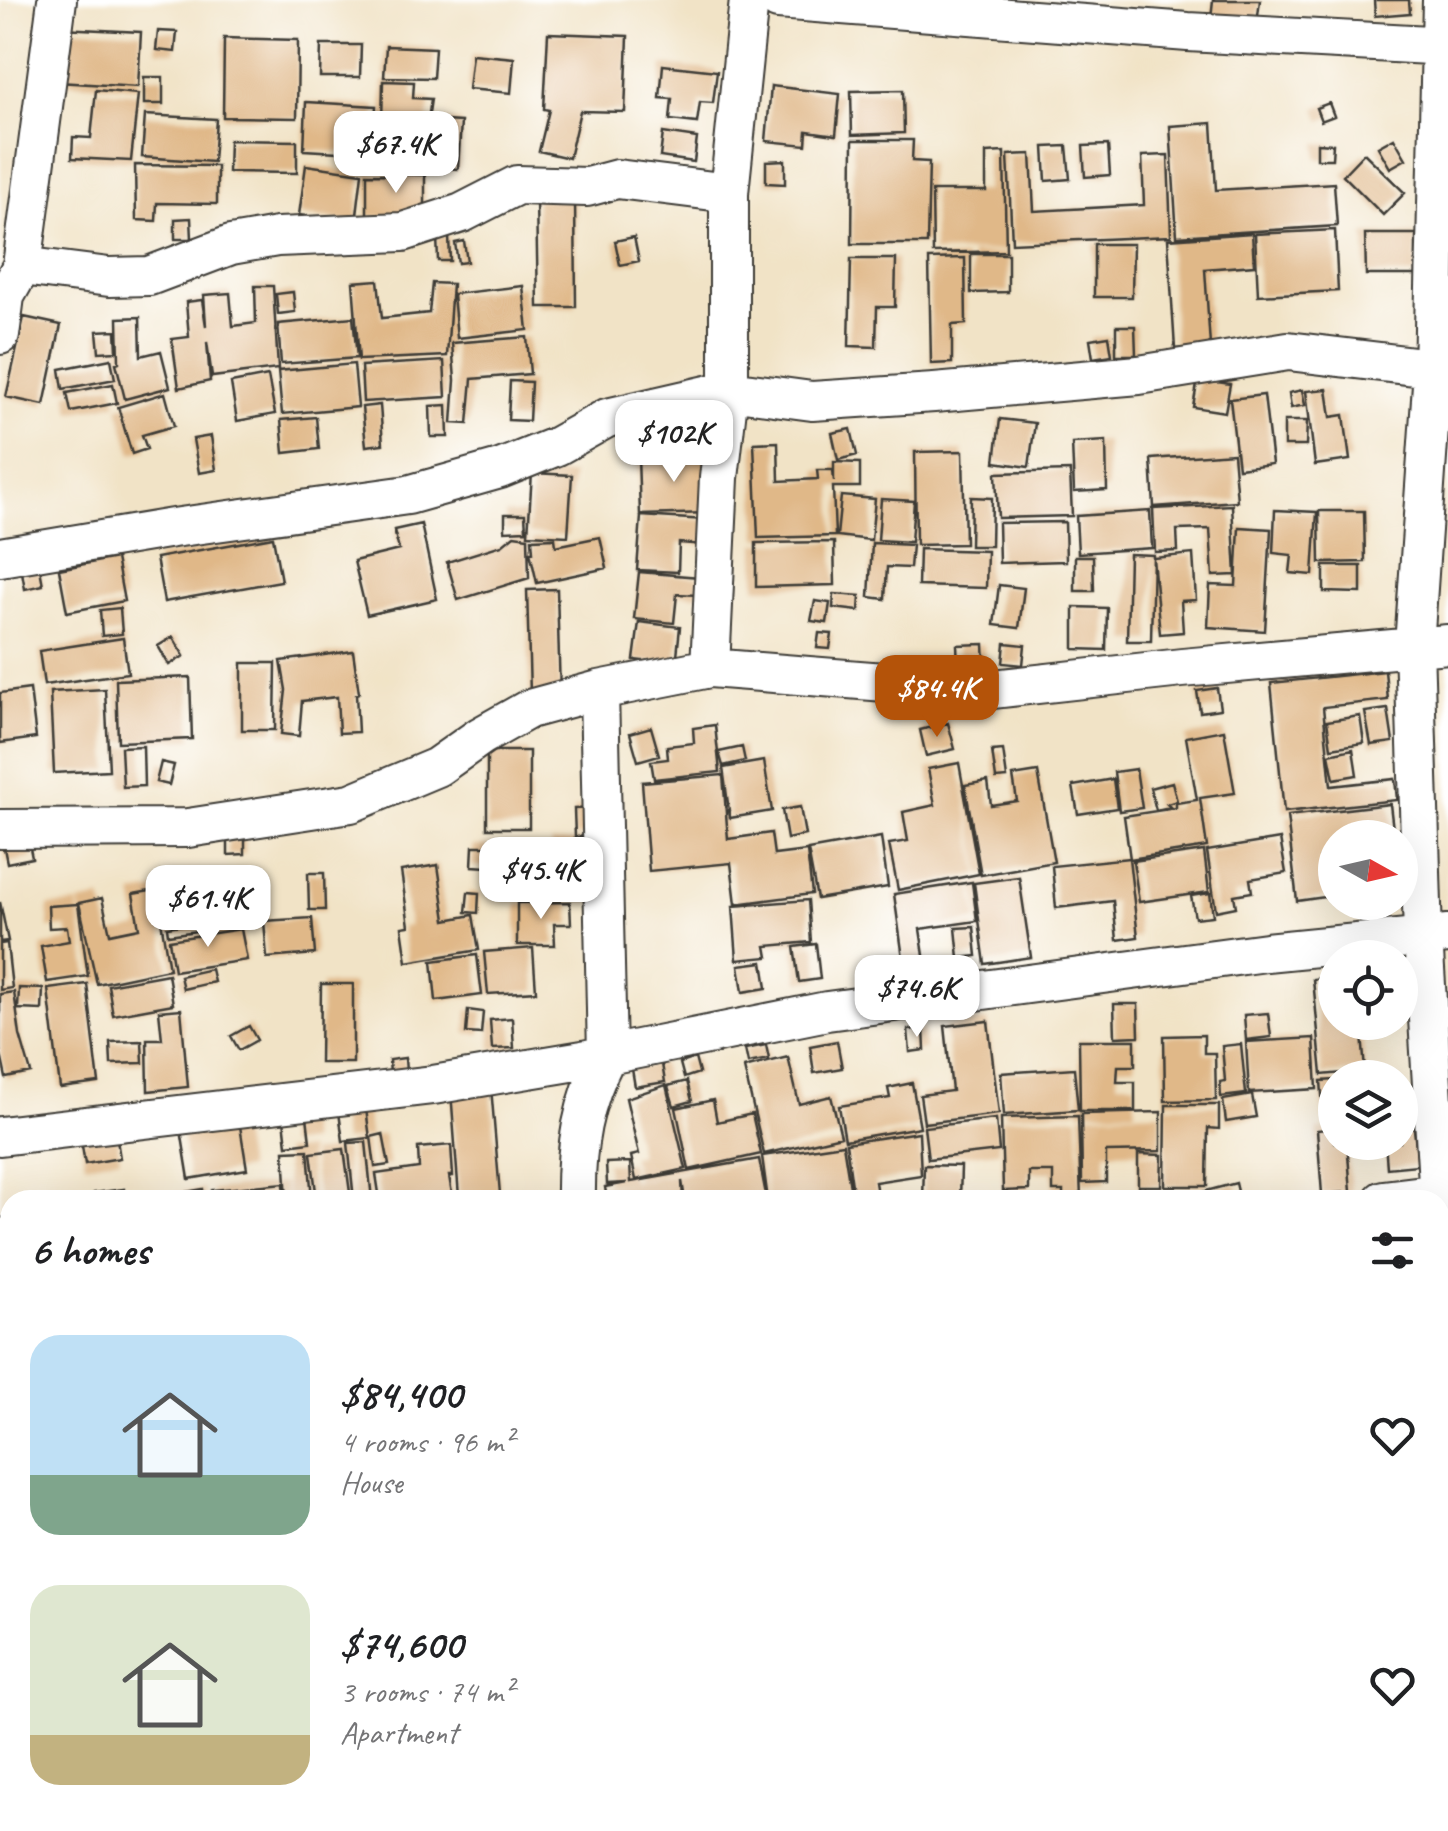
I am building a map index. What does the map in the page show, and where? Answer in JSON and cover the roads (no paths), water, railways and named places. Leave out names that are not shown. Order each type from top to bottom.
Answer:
[{"type":"street","points":[[0,335],[57,0]]},
{"type":"street","points":[[710,668],[729,390],[728,193],[748,0]]},
{"type":"street","points":[[778,0],[1168,30],[1445,46]]},
{"type":"street","points":[[1441,1190],[1431,645],[1440,370],[1445,46],[1442,0]]},
{"type":"street","points":[[9,286],[150,276],[231,245],[277,237],[403,232],[462,212],[516,185],[586,187],[617,179],[728,193]]},
{"type":"street","points":[[0,557],[408,495],[528,458],[607,418],[729,390],[812,401],[916,394],[1138,375],[1288,350],[1440,370]]},
{"type":"street","points":[[0,829],[188,828],[351,802],[437,767],[481,736],[530,710],[599,690],[710,668],[984,690],[1431,645]]},
{"type":"street","points":[[576,1190],[584,1108],[607,1056],[599,690]]},
{"type":"street","points":[[0,1136],[433,1085],[607,1056],[828,1011],[1266,952],[1436,935]]}]
